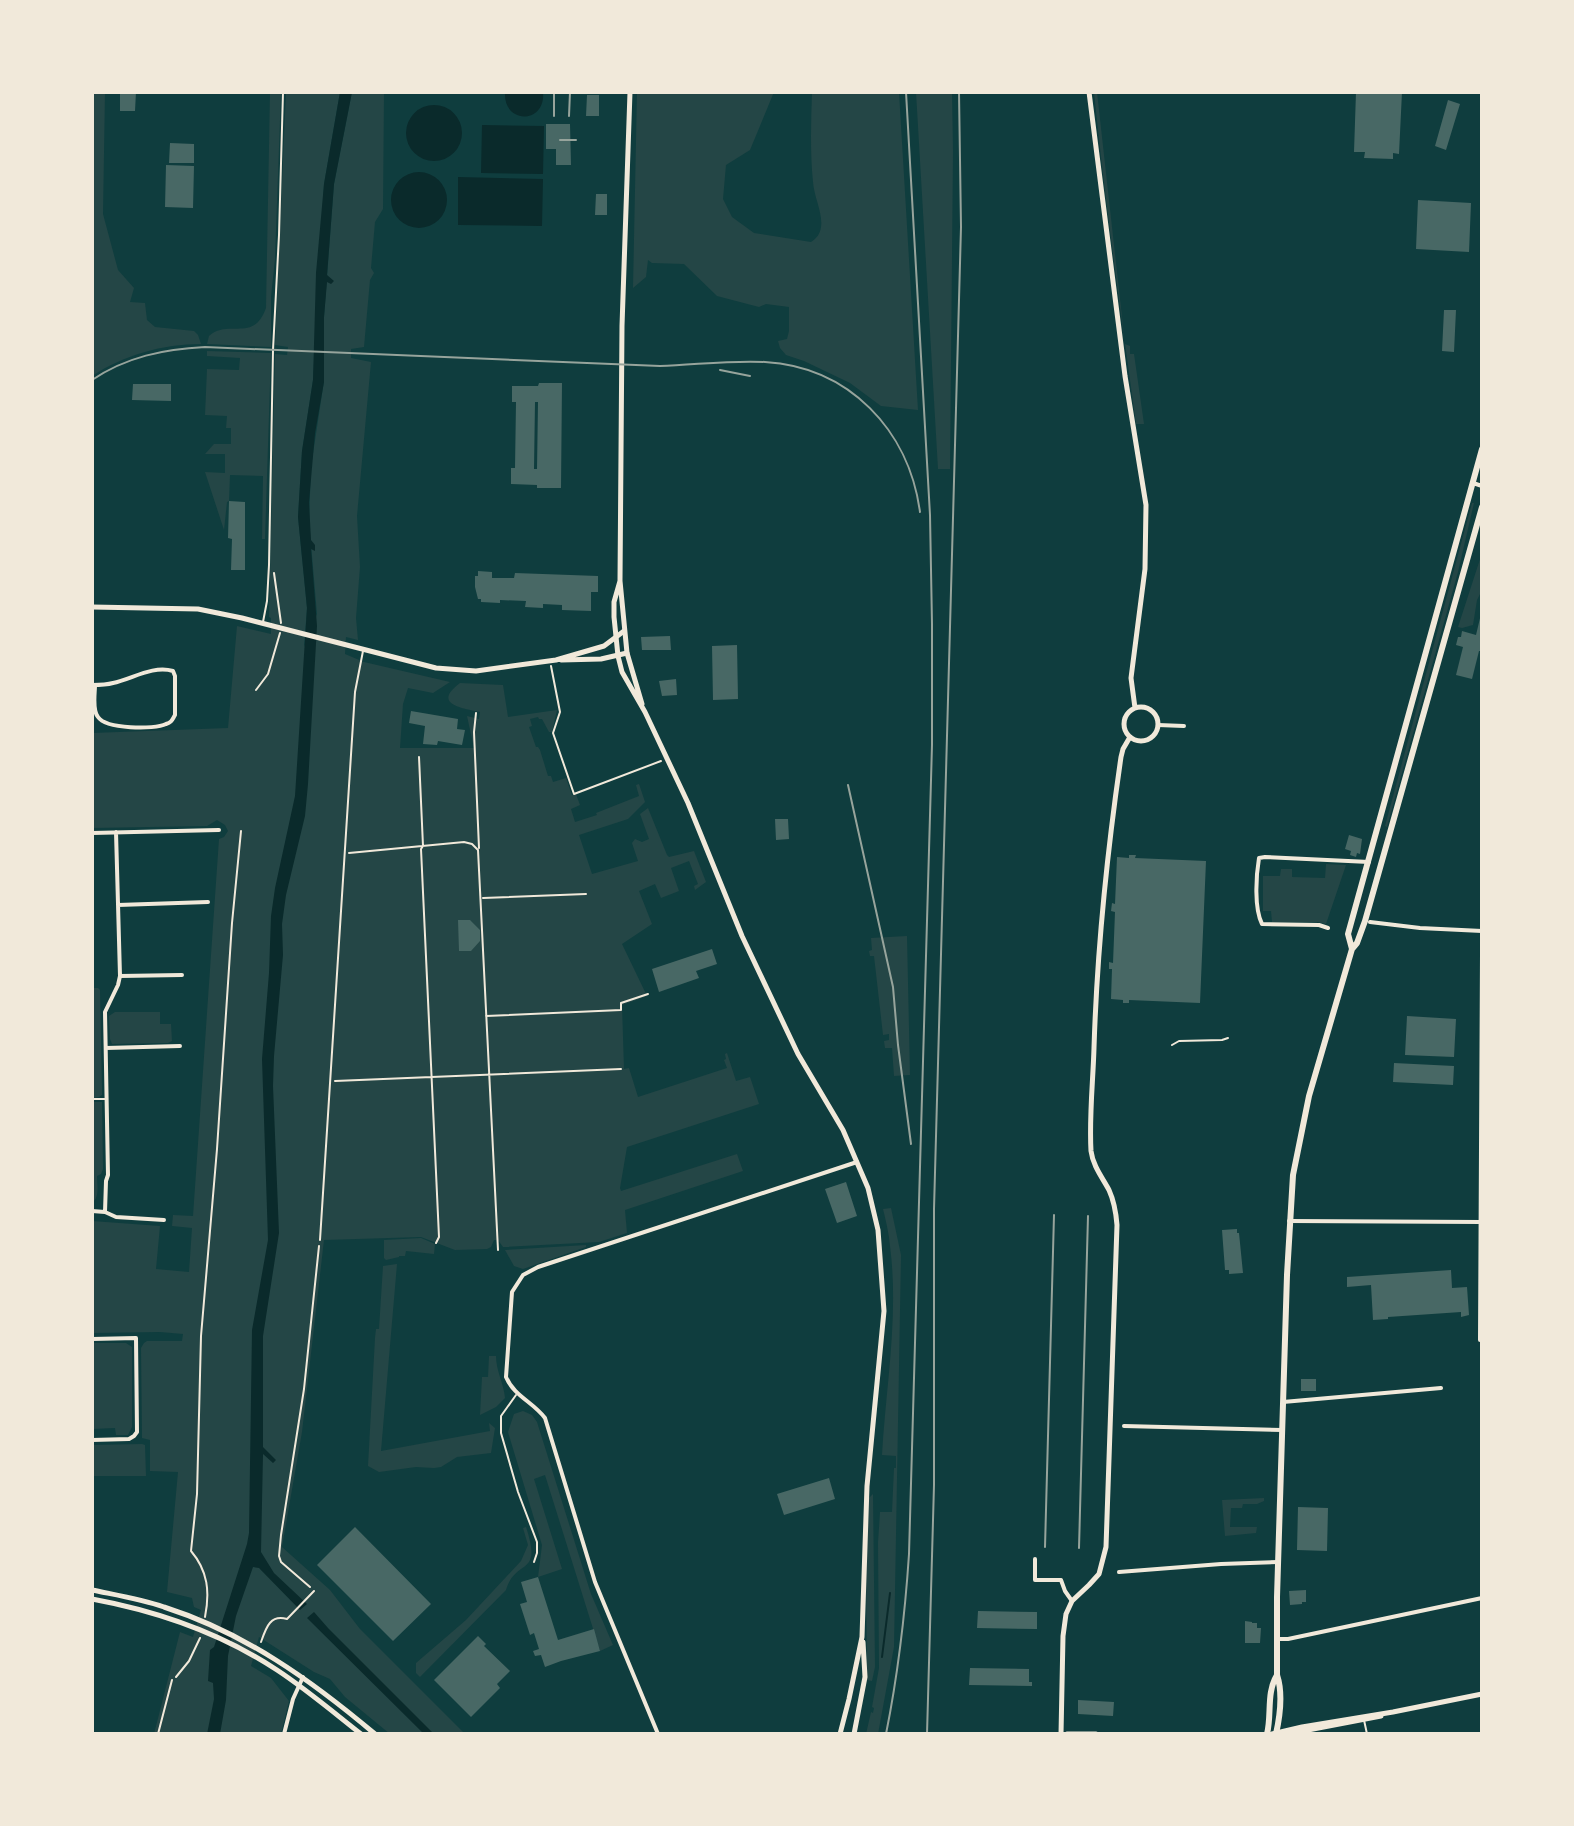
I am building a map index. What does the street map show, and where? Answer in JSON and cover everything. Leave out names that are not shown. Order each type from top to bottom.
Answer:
[{"type":"main road","points":[[1352,949],[1344,933],[1353,917],[1369,862],[1482,449]]},
{"type":"main road","points":[[1273,1734],[1280,1685],[1277,1675],[1278,1562],[1284,1357],[1281,1347],[1294,1164],[1304,1113],[1352,949],[1367,921],[1482,507]]},
{"type":"street","points":[[630,92],[622,316],[620,581],[627,653],[645,712]]},
{"type":"street","points":[[1089,92],[1125,376],[1146,505],[1145,569],[1132,674],[1135,708]]},
{"type":"street","points":[[1473,481],[1482,484]]},
{"type":"street","points":[[620,581],[614,602],[616,637],[626,682],[645,712],[667,759],[746,944],[806,1070],[843,1130],[868,1188],[878,1230],[884,1311],[867,1486],[862,1637],[840,1734]]},
{"type":"street","points":[[92,607],[198,609],[454,671],[575,661],[627,653]]},
{"type":"street","points":[[553,661],[604,646],[624,631]]},
{"type":"street","points":[[168,669],[175,676],[175,715],[165,725],[124,727],[106,724],[95,712],[94,685],[168,669]]},
{"type":"street","points":[[1135,708],[1145,708],[1157,717],[1158,725],[1150,739],[1142,741],[1130,737],[1125,731],[1125,719],[1135,708]]},
{"type":"street","points":[[1158,725],[1184,726]]},
{"type":"street","points":[[1061,1734],[1066,1614],[1072,1601],[1099,1574],[1106,1547],[1117,1225],[1116,1208],[1092,1156],[1092,1094],[1109,838],[1121,757],[1130,737]]},
{"type":"street","points":[[92,833],[219,830]]},
{"type":"street","points":[[105,1212],[108,1175],[105,1012],[120,976],[116,832]]},
{"type":"street","points":[[1328,928],[1319,925],[1262,924],[1258,916],[1259,858],[1369,862]]},
{"type":"street","points":[[118,905],[208,902]]},
{"type":"street","points":[[1353,917],[1378,926],[1482,931]]},
{"type":"street","points":[[1480,1340],[1482,955]]},
{"type":"street","points":[[120,976],[182,975]]},
{"type":"street","points":[[106,1048],[180,1046]]},
{"type":"street","points":[[658,1734],[595,1582],[545,1418],[509,1384],[505,1371],[515,1286],[526,1273],[538,1267],[857,1162]]},
{"type":"street","points":[[92,1211],[116,1217],[164,1220]]},
{"type":"street","points":[[1289,1221],[1481,1222]]},
{"type":"street","points":[[92,1339],[136,1338],[137,1432],[129,1439],[92,1440]]},
{"type":"street","points":[[1283,1402],[1441,1388]]},
{"type":"street","points":[[1124,1426],[1282,1430]]},
{"type":"street","points":[[1035,1559],[1035,1580],[1061,1580],[1072,1601]]},
{"type":"street","points":[[1119,1572],[1278,1562]]},
{"type":"street","points":[[92,1590],[162,1606],[260,1645],[375,1734]]},
{"type":"street","points":[[1278,1639],[1482,1598]]},
{"type":"street","points":[[92,1599],[124,1605],[189,1625],[223,1640],[300,1685],[361,1734]]},
{"type":"street","points":[[854,1734],[865,1677],[862,1637]]},
{"type":"street","points":[[284,1734],[293,1699],[303,1677]]},
{"type":"street","points":[[1287,1734],[1482,1694]]},
{"type":"street","points":[[1273,1734],[1393,1712]]},
{"type":"street","points":[[1067,1734],[1096,1734]]},
{"type":"lane","points":[[265,624],[283,92]]},
{"type":"lane","points":[[320,1240],[355,692],[364,649]]},
{"type":"lane","points":[[92,1099],[107,1099]]},
{"type":"lane","points":[[517,1394],[501,1416],[501,1433],[537,1542],[534,1562]]},
{"type":"lane","points":[[260,1645],[272,1619],[287,1619],[314,1591]]},
{"type":"lane","points":[[158,1734],[172,1680]]},
{"type":"lane","points":[[1364,1720],[1367,1734]]},
{"type":"path","points":[[553,661],[560,712],[553,733],[574,794],[667,759]]},
{"type":"path","points":[[476,713],[474,732],[498,1250]]},
{"type":"path","points":[[419,757],[439,1237],[436,1243]]},
{"type":"path","points":[[191,1551],[197,1494],[201,1336],[241,831]]},
{"type":"path","points":[[344,854],[464,842],[475,846],[479,853]]},
{"type":"path","points":[[481,898],[586,894]]},
{"type":"path","points":[[486,1016],[621,1010],[621,1003],[648,994]]},
{"type":"path","points":[[1172,1045],[1179,1041],[1228,1038]]},
{"type":"path","points":[[330,1081],[621,1069]]},
{"type":"path","points":[[314,1591],[281,1562],[279,1556],[304,1389],[320,1240]]},
{"type":"shaded area","points":[[92,92],[105,92],[103,214],[118,270],[134,288],[130,302],[145,303],[147,320],[155,327],[194,331],[201,344],[144,352],[92,376]]},
{"type":"shaded area","points":[[270,92],[281,92],[271,347],[207,344],[209,336],[217,331],[254,325],[266,308]]},
{"type":"shaded area","points":[[286,92],[340,92],[324,184],[313,380],[302,451],[298,517],[307,608],[304,647],[317,614],[309,521],[311,467],[324,381],[324,317],[334,184],[352,92],[384,92],[383,209],[375,222],[371,268],[374,273],[370,280],[364,347],[351,349],[351,358],[371,362],[357,516],[360,567],[356,618],[358,640],[346,637],[345,654],[364,662],[450,682],[433,693],[408,688],[403,704],[400,748],[474,748],[467,716],[479,719],[480,712],[452,704],[449,696],[460,683],[503,685],[508,717],[557,710],[552,732],[538,717],[530,719],[532,726],[529,727],[548,776],[553,782],[566,778],[572,795],[576,794],[580,805],[571,809],[575,822],[639,796],[636,785],[639,784],[645,802],[628,819],[579,835],[592,874],[638,861],[632,843],[635,839],[642,842],[649,839],[640,814],[648,808],[667,855],[694,851],[706,882],[695,890],[694,886],[698,884],[689,861],[671,868],[679,891],[661,898],[655,884],[639,891],[652,924],[622,944],[647,996],[622,1005],[624,1069],[629,1068],[638,1097],[727,1068],[724,1060],[727,1053],[736,1081],[750,1077],[759,1104],[627,1147],[621,1191],[737,1154],[743,1171],[625,1210],[627,1233],[599,1242],[503,1247],[498,1240],[494,1240],[487,1249],[455,1250],[421,1237],[324,1240],[302,1432],[282,1547],[330,1590],[360,1629],[465,1734],[390,1734],[345,1697],[330,1679],[259,1637],[251,1666],[271,1678],[289,1701],[281,1734],[154,1734],[180,1632],[193,1637],[201,1610],[194,1607],[192,1598],[167,1592],[178,1472],[150,1471],[150,1440],[142,1438],[141,1348],[147,1341],[182,1341],[183,1334],[92,1333],[92,1221],[160,1226],[156,1269],[189,1272],[192,1228],[172,1226],[173,1215],[193,1216],[219,839],[228,831],[217,820],[207,826],[92,828],[92,733],[228,728],[237,626],[271,634],[275,354],[287,355],[288,347],[275,345]]},
{"type":"shaded area","points":[[340,92],[352,92],[334,184],[327,275],[334,281],[331,284],[327,282],[324,382],[315,433],[309,502],[311,540],[315,545],[315,551],[311,549],[317,626],[305,816],[282,924],[283,955],[273,1086],[279,1233],[263,1336],[263,1447],[276,1460],[273,1463],[263,1454],[261,1552],[274,1573],[307,1604],[300,1610],[259,1568],[253,1567],[236,1616],[228,1656],[226,1700],[220,1734],[207,1734],[214,1699],[213,1683],[208,1681],[210,1650],[214,1647],[249,1533],[252,1330],[268,1240],[262,1059],[271,916],[295,796],[307,608],[298,517],[302,451],[313,380],[316,273],[324,184]]},
{"type":"shaded area","points":[[505,92],[543,92],[542,103],[532,115],[517,115],[506,103]]},
{"type":"shaded area","points":[[637,92],[774,92],[750,150],[726,165],[723,199],[732,217],[754,233],[811,242],[821,229],[812,171],[812,92],[899,92],[918,410],[881,406],[850,383],[786,355],[778,341],[787,339],[789,307],[766,304],[759,307],[717,296],[684,264],[652,263],[648,260],[646,277],[633,288]]},
{"type":"shaded area","points":[[916,92],[952,92],[950,469],[938,469]]},
{"type":"shaded area","points":[[1094,92],[1097,92],[1125,341],[1108,217]]},
{"type":"shaded area","points":[[434,105],[454,113],[462,133],[454,153],[434,161],[414,153],[406,133],[414,113]]},
{"type":"shaded area","points":[[482,125],[544,126],[543,174],[481,173]]},
{"type":"shaded area","points":[[419,172],[439,180],[447,200],[439,220],[419,228],[399,220],[391,200],[399,180]]},
{"type":"shaded area","points":[[458,177],[543,179],[542,226],[458,225]]},
{"type":"shaded area","points":[[1125,344],[1130,346],[1130,354],[1134,354],[1144,424],[1136,424]]},
{"type":"shaded area","points":[[207,351],[271,353],[265,539],[262,539],[263,476],[230,475],[224,530],[205,472],[225,473],[225,454],[205,454],[214,444],[231,444],[231,428],[226,428],[227,416],[205,415],[207,369],[239,370],[240,358],[207,356]]},
{"type":"shaded area","points":[[1472,503],[1458,572],[1387,827],[1385,826]]},
{"type":"shaded area","points":[[1482,553],[1482,590],[1473,625],[1458,627]]},
{"type":"shaded area","points":[[1326,864],[1346,865],[1326,924],[1272,922],[1271,911],[1263,911],[1263,876],[1280,876],[1281,869],[1292,869],[1292,877],[1325,878]]},
{"type":"shaded area","points":[[907,936],[910,1075],[894,1076],[892,1048],[885,1048],[884,1041],[889,1040],[889,1034],[883,1035],[874,956],[870,956],[869,951],[872,950],[871,938]]},
{"type":"shaded area","points":[[92,988],[100,990],[102,1095],[92,1098]]},
{"type":"shaded area","points":[[115,1012],[160,1012],[160,1024],[171,1024],[172,1041],[112,1044],[109,1016]]},
{"type":"shaded area","points":[[92,1102],[102,1102],[103,1169],[97,1176],[97,1194],[92,1203]]},
{"type":"shaded area","points":[[891,1208],[901,1255],[894,1647],[878,1734],[866,1734],[874,1708],[879,1668],[880,1512],[892,1512],[896,1468],[896,1456],[882,1455],[893,1298],[890,1241],[883,1209]]},
{"type":"shaded area","points":[[421,1238],[435,1244],[434,1254],[406,1251],[405,1256],[384,1258],[384,1240]]},
{"type":"shaded area","points":[[586,1245],[523,1269],[514,1266],[505,1250]]},
{"type":"shaded area","points":[[397,1264],[381,1451],[490,1431],[489,1423],[495,1428],[491,1453],[457,1457],[434,1468],[379,1472],[368,1466],[375,1338],[376,1329],[379,1329],[383,1266]]},
{"type":"shaded area","points":[[92,1343],[126,1343],[132,1347],[132,1427],[128,1435],[116,1435],[115,1428],[92,1429]]},
{"type":"shaded area","points":[[489,1356],[496,1356],[505,1398],[480,1415],[482,1377],[488,1377]]},
{"type":"shaded area","points":[[523,1411],[532,1415],[537,1422],[591,1594],[613,1645],[600,1651],[545,1475],[534,1479],[562,1569],[538,1577],[542,1545],[508,1432],[514,1414]]},
{"type":"shaded area","points":[[92,1445],[145,1445],[146,1476],[92,1476]]},
{"type":"shaded area","points":[[873,1494],[875,1667],[872,1681],[867,1680],[866,1574],[869,1498]]},
{"type":"shaded area","points":[[1264,1498],[1257,1504],[1231,1508],[1230,1527],[1257,1527],[1256,1533],[1225,1536],[1222,1500]]},
{"type":"shaded area","points":[[526,1527],[530,1561],[510,1580],[506,1590],[420,1677],[416,1673],[416,1663],[466,1620],[521,1561],[528,1545],[523,1528]]},
{"type":"shaded area","points":[[314,1612],[434,1734],[424,1734],[307,1618]]},
{"type":"building","points":[[120,92],[136,92],[135,111],[120,111]]},
{"type":"building","points":[[1356,92],[1402,92],[1399,154],[1393,153],[1393,159],[1364,158],[1365,152],[1354,152]]},
{"type":"building","points":[[587,95],[599,95],[599,116],[586,116]]},
{"type":"building","points":[[1448,100],[1460,104],[1446,150],[1435,146]]},
{"type":"building","points":[[546,124],[570,124],[571,165],[556,165],[556,149],[546,149]]},
{"type":"building","points":[[170,143],[194,144],[194,163],[169,163]]},
{"type":"building","points":[[166,165],[194,166],[193,208],[165,207]]},
{"type":"building","points":[[596,194],[607,194],[607,215],[595,215]]},
{"type":"building","points":[[1418,200],[1471,203],[1469,252],[1416,249]]},
{"type":"building","points":[[1444,310],[1456,310],[1454,352],[1442,351]]},
{"type":"building","points":[[539,383],[562,383],[561,488],[511,484],[511,468],[515,468],[516,402],[512,402],[512,386],[538,386]],"holes":[[[535,402],[538,402],[537,469],[534,469]]]},
{"type":"building","points":[[133,384],[171,384],[171,401],[132,400]]},
{"type":"building","points":[[229,501],[245,502],[245,570],[231,570]]},
{"type":"building","points":[[478,571],[492,572],[492,578],[514,578],[515,573],[598,576],[598,592],[591,592],[591,611],[562,610],[562,605],[525,607],[526,601],[481,602],[475,587]]},
{"type":"building","points":[[1481,614],[1482,651],[1479,651],[1472,679],[1456,675],[1463,647],[1456,645],[1458,637],[1461,637],[1462,631],[1476,635]]},
{"type":"building","points":[[670,636],[671,650],[642,650],[641,637]]},
{"type":"building","points":[[737,645],[738,699],[713,700],[712,646]]},
{"type":"building","points":[[676,679],[677,695],[662,696],[659,681]]},
{"type":"building","points":[[411,711],[458,719],[457,729],[465,730],[462,745],[438,741],[437,745],[423,744],[425,726],[409,723]]},
{"type":"building","points":[[775,819],[788,819],[789,839],[776,840]]},
{"type":"building","points":[[1349,835],[1362,839],[1360,854],[1357,853],[1356,857],[1345,849]]},
{"type":"building","points":[[1129,855],[1136,855],[1135,858],[1206,861],[1200,1003],[1129,1000],[1129,1003],[1123,1003],[1123,1000],[1111,999],[1112,969],[1109,969],[1109,962],[1113,963],[1115,912],[1111,911],[1112,903],[1115,904],[1117,857],[1129,858]]},
{"type":"building","points":[[458,920],[470,920],[480,930],[480,941],[471,951],[459,951]]},
{"type":"building","points":[[712,949],[717,964],[696,971],[699,978],[659,992],[652,969]]},
{"type":"building","points":[[1407,1016],[1456,1019],[1454,1057],[1405,1055]]},
{"type":"building","points":[[1394,1063],[1454,1066],[1453,1085],[1393,1082]]},
{"type":"building","points":[[846,1182],[857,1216],[837,1223],[825,1189]]},
{"type":"building","points":[[1237,1229],[1243,1273],[1229,1274],[1229,1270],[1225,1270],[1222,1230]]},
{"type":"building","points":[[1451,1270],[1452,1288],[1467,1287],[1469,1315],[1461,1317],[1461,1312],[1373,1320],[1371,1285],[1347,1287],[1347,1277]]},
{"type":"building","points":[[1301,1379],[1316,1379],[1316,1391],[1301,1391]]},
{"type":"building","points":[[829,1478],[835,1499],[784,1515],[777,1494]]},
{"type":"building","points":[[1298,1507],[1328,1508],[1327,1551],[1297,1550]]},
{"type":"building","points":[[355,1527],[431,1604],[393,1641],[317,1565]]},
{"type":"building","points":[[538,1577],[558,1640],[594,1629],[600,1651],[545,1667],[541,1655],[535,1656],[533,1651],[539,1649],[534,1633],[530,1635],[520,1604],[527,1602],[521,1582]]},
{"type":"building","points":[[1306,1590],[1306,1602],[1290,1605],[1289,1591]]},
{"type":"building","points":[[978,1611],[1037,1612],[1037,1629],[977,1628]]},
{"type":"building","points":[[1245,1621],[1257,1623],[1257,1628],[1261,1628],[1260,1643],[1245,1643]]},
{"type":"building","points":[[478,1636],[510,1671],[497,1684],[500,1688],[471,1717],[434,1680]]},
{"type":"building","points":[[970,1668],[1029,1669],[1032,1686],[969,1685]]},
{"type":"building","points":[[1078,1700],[1114,1702],[1113,1716],[1078,1714]]},
{"type":"waterway","points":[[882,1657],[890,1593]]},
{"type":"railway","points":[[554,92],[554,116]]},
{"type":"railway","points":[[569,116],[570,92]]},
{"type":"railway","points":[[886,1734],[900,1644],[909,1554],[932,745],[930,515],[906,92]]},
{"type":"railway","points":[[927,1734],[934,1485],[934,1209],[961,227],[959,92]]},
{"type":"railway","points":[[560,140],[576,140]]},
{"type":"railway","points":[[92,380],[118,365],[146,356],[205,347],[660,366],[765,362],[823,376],[848,390],[870,408],[903,455],[914,482],[920,512]]},
{"type":"railway","points":[[720,370],[750,376]]},
{"type":"railway","points":[[848,785],[893,987],[911,1144]]},
{"type":"railway","points":[[1045,1547],[1054,1215]]},
{"type":"railway","points":[[1079,1548],[1088,1216]]}]
